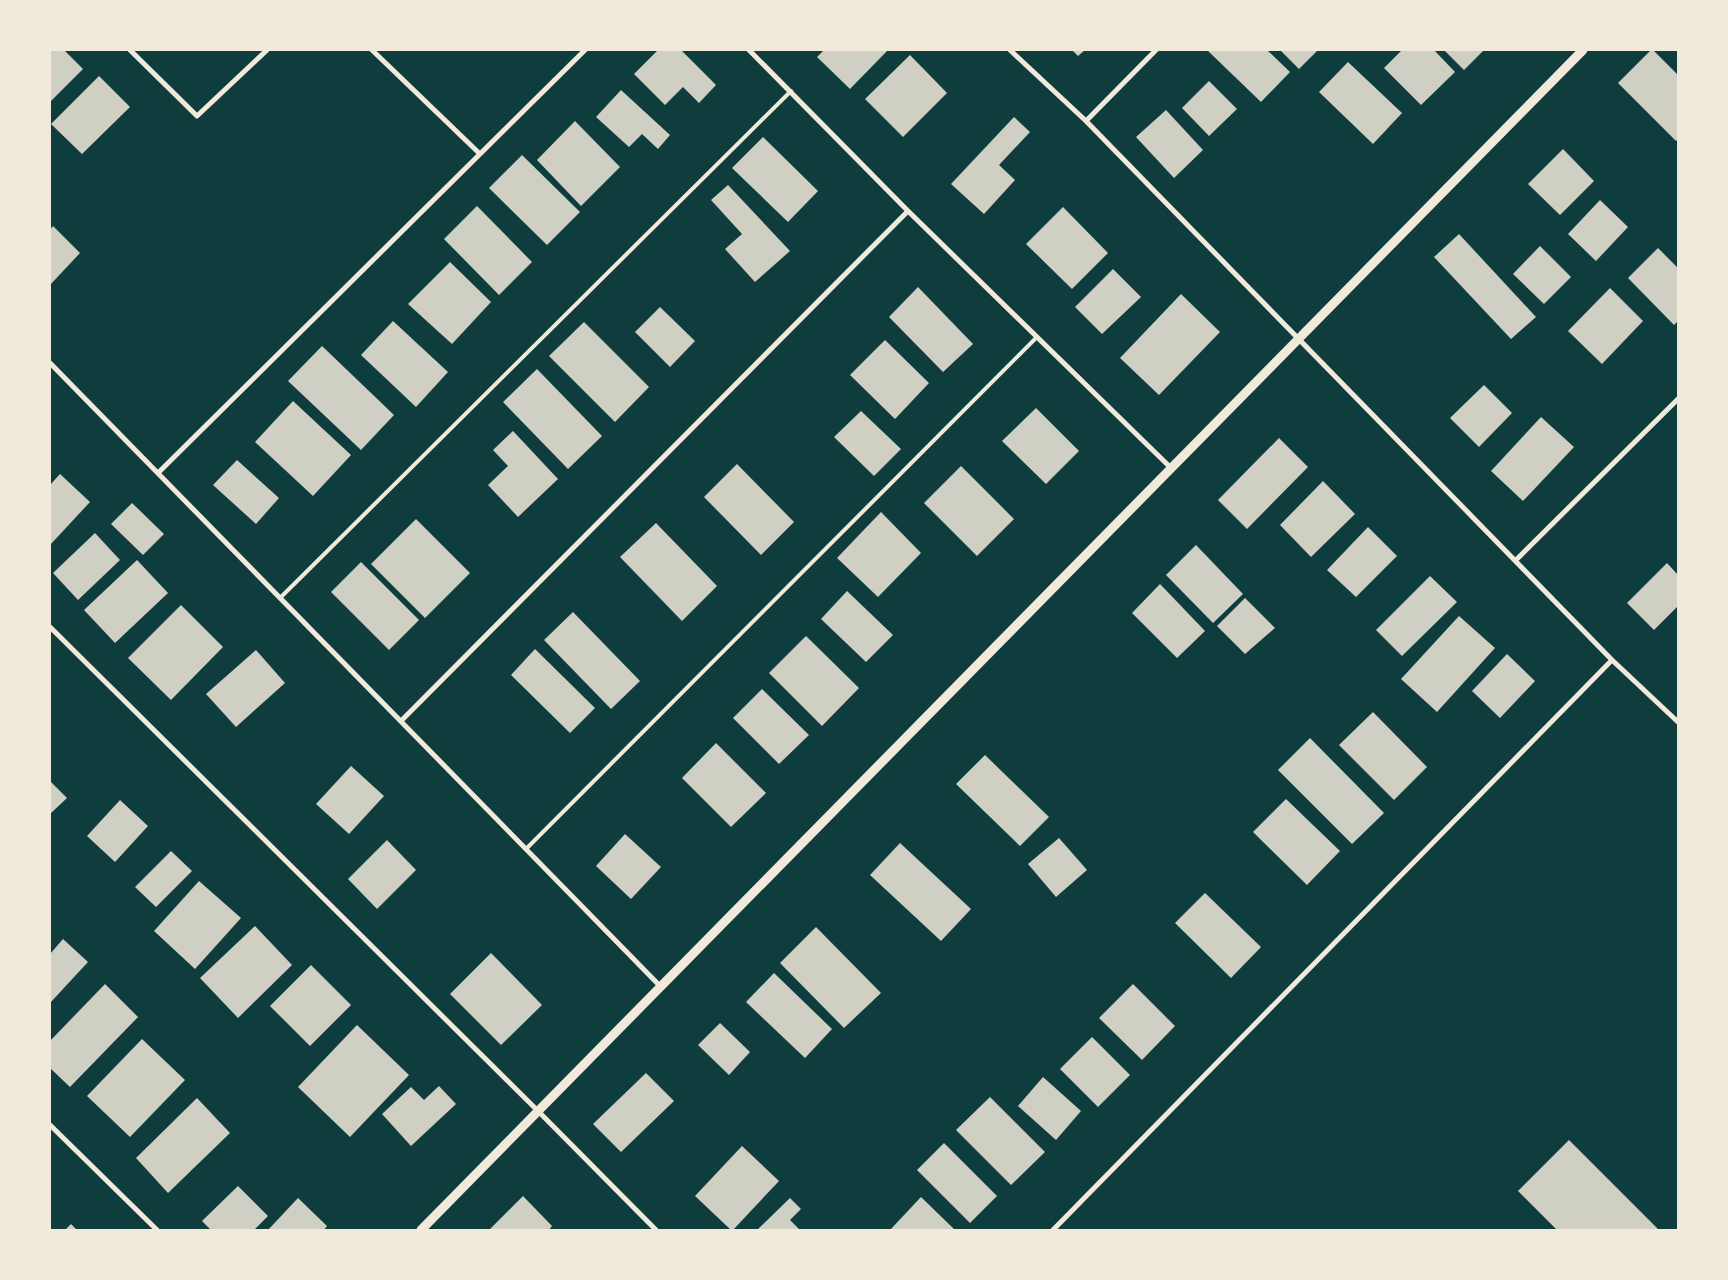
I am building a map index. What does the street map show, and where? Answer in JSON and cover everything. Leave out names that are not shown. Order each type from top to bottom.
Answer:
[{"type":"street","points":[[130,50],[197,116],[267,50]]},
{"type":"street","points":[[372,50],[480,154]]},
{"type":"street","points":[[158,474],[585,50]]},
{"type":"street","points":[[749,50],[908,211],[1171,468]]},
{"type":"street","points":[[1010,50],[1086,121],[1612,660],[1678,722]]},
{"type":"street","points":[[1086,121],[1156,50]]},
{"type":"street","points":[[421,1230],[1583,50]]},
{"type":"street","points":[[400,721],[908,211]]},
{"type":"street","points":[[50,363],[661,987]]},
{"type":"street","points":[[1516,560],[1678,399]]},
{"type":"street","points":[[50,627],[538,1110],[656,1230]]},
{"type":"street","points":[[1053,1230],[1612,660]]},
{"type":"street","points":[[50,1125],[157,1230]]},
{"type":"lane","points":[[280,598],[792,92]]},
{"type":"lane","points":[[526,849],[1037,337]]},
{"type":"building","points":[[50,50],[64,50],[83,69],[50,102]]},
{"type":"building","points":[[658,50],[681,50],[716,85],[699,103],[683,87],[665,105],[634,74]]},
{"type":"building","points":[[824,50],[888,50],[850,89],[817,57]]},
{"type":"building","points":[[1072,50],[1085,50],[1078,56]]},
{"type":"building","points":[[1207,50],[1267,50],[1290,72],[1261,102]]},
{"type":"building","points":[[1280,50],[1318,50],[1299,69]]},
{"type":"building","points":[[1402,50],[1434,50],[1455,72],[1421,105],[1384,68]]},
{"type":"building","points":[[1444,50],[1484,50],[1464,70]]},
{"type":"building","points":[[1651,50],[1678,75],[1678,139],[1676,141],[1618,83]]},
{"type":"building","points":[[910,55],[947,93],[903,137],[865,99]]},
{"type":"building","points":[[1348,62],[1402,113],[1373,144],[1319,92]]},
{"type":"building","points":[[99,76],[130,107],[82,154],[51,124]]},
{"type":"building","points":[[1209,81],[1237,109],[1209,136],[1182,108]]},
{"type":"building","points":[[621,90],[670,135],[658,149],[642,134],[629,147],[596,117]]},
{"type":"building","points":[[1166,110],[1203,150],[1174,178],[1136,137]]},
{"type":"building","points":[[1014,117],[1030,132],[999,165],[1015,180],[984,214],[951,184]]},
{"type":"building","points":[[575,121],[620,167],[581,206],[537,160]]},
{"type":"building","points":[[763,137],[818,191],[788,222],[732,168]]},
{"type":"building","points":[[1563,149],[1594,181],[1560,215],[1528,184]]},
{"type":"building","points":[[522,155],[580,212],[547,245],[489,188]]},
{"type":"building","points":[[728,185],[790,251],[755,282],[725,249],[742,234],[711,200]]},
{"type":"building","points":[[1600,200],[1628,227],[1596,261],[1568,234]]},
{"type":"building","points":[[477,206],[532,262],[499,295],[444,239]]},
{"type":"building","points":[[1063,207],[1108,253],[1072,289],[1026,244]]},
{"type":"building","points":[[53,226],[80,253],[50,285],[50,230]]},
{"type":"building","points":[[1459,234],[1536,317],[1511,339],[1434,257]]},
{"type":"building","points":[[1540,246],[1571,277],[1544,304],[1513,274]]},
{"type":"building","points":[[1658,248],[1678,268],[1678,321],[1674,325],[1628,278]]},
{"type":"building","points":[[450,262],[491,302],[452,344],[408,304]]},
{"type":"building","points":[[1113,269],[1141,297],[1102,334],[1075,307]]},
{"type":"building","points":[[918,287],[973,344],[943,372],[889,317]]},
{"type":"building","points":[[1610,288],[1643,321],[1602,364],[1568,331]]},
{"type":"building","points":[[1181,294],[1220,332],[1159,395],[1120,358]]},
{"type":"building","points":[[660,307],[695,341],[670,367],[635,332]]},
{"type":"building","points":[[393,321],[448,372],[416,407],[361,355]]},
{"type":"building","points":[[584,322],[649,387],[615,422],[549,356]]},
{"type":"building","points":[[885,340],[929,383],[895,419],[850,375]]},
{"type":"building","points":[[322,346],[394,415],[361,450],[288,381]]},
{"type":"building","points":[[537,369],[602,436],[568,469],[503,402]]},
{"type":"building","points":[[1484,385],[1512,413],[1479,447],[1450,418]]},
{"type":"building","points":[[293,401],[351,455],[313,496],[255,442]]},
{"type":"building","points":[[1036,408],[1079,451],[1046,484],[1002,441]]},
{"type":"building","points":[[861,411],[901,449],[874,476],[834,437]]},
{"type":"building","points":[[1541,417],[1574,447],[1523,501],[1491,471]]},
{"type":"building","points":[[513,431],[558,479],[518,517],[488,485],[508,466],[493,450]]},
{"type":"building","points":[[1279,438],[1308,467],[1247,529],[1218,500]]},
{"type":"building","points":[[237,460],[279,498],[256,524],[213,485]]},
{"type":"building","points":[[737,464],[794,522],[761,555],[704,497]]},
{"type":"building","points":[[961,466],[1014,519],[977,556],[924,503]]},
{"type":"building","points":[[60,474],[90,502],[50,545],[50,485]]},
{"type":"building","points":[[1323,481],[1355,514],[1311,557],[1280,525]]},
{"type":"building","points":[[132,503],[164,534],[143,555],[111,524]]},
{"type":"building","points":[[881,512],[921,553],[878,597],[837,558]]},
{"type":"building","points":[[416,519],[470,573],[425,618],[371,564]]},
{"type":"building","points":[[656,523],[717,586],[682,621],[620,557]]},
{"type":"building","points":[[1368,527],[1397,556],[1356,597],[1327,570]]},
{"type":"building","points":[[95,533],[120,560],[78,600],[53,573]]},
{"type":"building","points":[[1196,545],[1243,594],[1213,623],[1166,575]]},
{"type":"building","points":[[137,560],[168,593],[115,643],[84,610]]},
{"type":"building","points":[[361,562],[419,620],[389,650],[331,592]]},
{"type":"building","points":[[1667,563],[1678,575],[1678,606],[1654,630],[1627,603]]},
{"type":"building","points":[[1430,576],[1457,602],[1402,656],[1376,630]]},
{"type":"building","points":[[1160,584],[1205,631],[1177,658],[1132,613]]},
{"type":"building","points":[[847,591],[893,635],[866,662],[821,619]]},
{"type":"building","points":[[1245,598],[1275,628],[1245,654],[1217,626]]},
{"type":"building","points":[[181,605],[223,647],[171,700],[128,658]]},
{"type":"building","points":[[573,612],[640,681],[611,709],[544,640]]},
{"type":"building","points":[[1459,616],[1495,648],[1437,712],[1401,679]]},
{"type":"building","points":[[806,636],[859,688],[822,726],[769,673]]},
{"type":"building","points":[[535,649],[595,708],[570,733],[511,675]]},
{"type":"building","points":[[256,650],[285,683],[236,727],[206,694]]},
{"type":"building","points":[[1507,654],[1535,681],[1500,718],[1472,691]]},
{"type":"building","points":[[762,689],[809,735],[779,764],[733,718]]},
{"type":"building","points":[[1373,712],[1427,767],[1394,800],[1339,745]]},
{"type":"building","points":[[1310,738],[1384,813],[1352,844],[1278,770]]},
{"type":"building","points":[[716,743],[766,793],[731,827],[682,778]]},
{"type":"building","points":[[985,755],[1049,817],[1020,846],[956,784]]},
{"type":"building","points":[[351,766],[384,796],[349,834],[316,804]]},
{"type":"building","points":[[50,781],[67,798],[50,814]]},
{"type":"building","points":[[1286,799],[1340,851],[1307,885],[1253,832]]},
{"type":"building","points":[[120,800],[148,826],[115,862],[87,836]]},
{"type":"building","points":[[625,834],[661,867],[631,899],[596,866]]},
{"type":"building","points":[[1059,838],[1087,870],[1056,897],[1028,864]]},
{"type":"building","points":[[387,840],[416,870],[377,909],[348,879]]},
{"type":"building","points":[[900,843],[971,909],[941,941],[870,875]]},
{"type":"building","points":[[171,851],[192,871],[156,907],[135,887]]},
{"type":"building","points":[[199,881],[241,918],[195,969],[154,931]]},
{"type":"building","points":[[1205,893],[1261,947],[1231,978],[1175,923]]},
{"type":"building","points":[[255,926],[292,965],[238,1018],[200,978]]},
{"type":"building","points":[[816,927],[881,993],[844,1028],[780,963]]},
{"type":"building","points":[[63,939],[88,962],[50,1003],[50,954]]},
{"type":"building","points":[[491,953],[542,1005],[501,1045],[450,994]]},
{"type":"building","points":[[311,965],[351,1005],[310,1046],[270,1006]]},
{"type":"building","points":[[774,973],[832,1029],[805,1058],[746,1002]]},
{"type":"building","points":[[105,984],[138,1017],[70,1087],[50,1068],[50,1041]]},
{"type":"building","points":[[1133,984],[1175,1026],[1142,1060],[1099,1018]]},
{"type":"building","points":[[720,1023],[750,1052],[729,1075],[698,1045]]},
{"type":"building","points":[[357,1025],[409,1075],[350,1137],[298,1087]]},
{"type":"building","points":[[1092,1037],[1130,1075],[1098,1107],[1060,1069]]},
{"type":"building","points":[[142,1039],[185,1080],[130,1137],[87,1096]]},
{"type":"building","points":[[646,1073],[674,1101],[621,1152],[593,1124]]},
{"type":"building","points":[[1043,1077],[1081,1111],[1056,1140],[1018,1106]]},
{"type":"building","points":[[439,1086],[456,1104],[411,1146],[382,1114],[411,1087],[424,1100]]},
{"type":"building","points":[[990,1097],[1045,1152],[1011,1185],[956,1130]]},
{"type":"building","points":[[197,1098],[230,1133],[168,1193],[136,1158]]},
{"type":"building","points":[[1569,1140],[1659,1230],[1557,1230],[1518,1191]]},
{"type":"building","points":[[944,1143],[997,1196],[970,1223],[917,1170]]},
{"type":"building","points":[[742,1146],[779,1181],[731,1230],[695,1196]]},
{"type":"building","points":[[238,1186],[268,1216],[254,1230],[211,1230],[202,1221]]},
{"type":"building","points":[[523,1196],[552,1226],[549,1230],[489,1230]]},
{"type":"building","points":[[921,1197],[955,1230],[890,1230]]},
{"type":"building","points":[[298,1198],[327,1226],[324,1230],[268,1230]]},
{"type":"building","points":[[790,1198],[801,1209],[790,1220],[800,1230],[757,1230]]},
{"type":"building","points":[[71,1224],[77,1230],[65,1230]]}]
